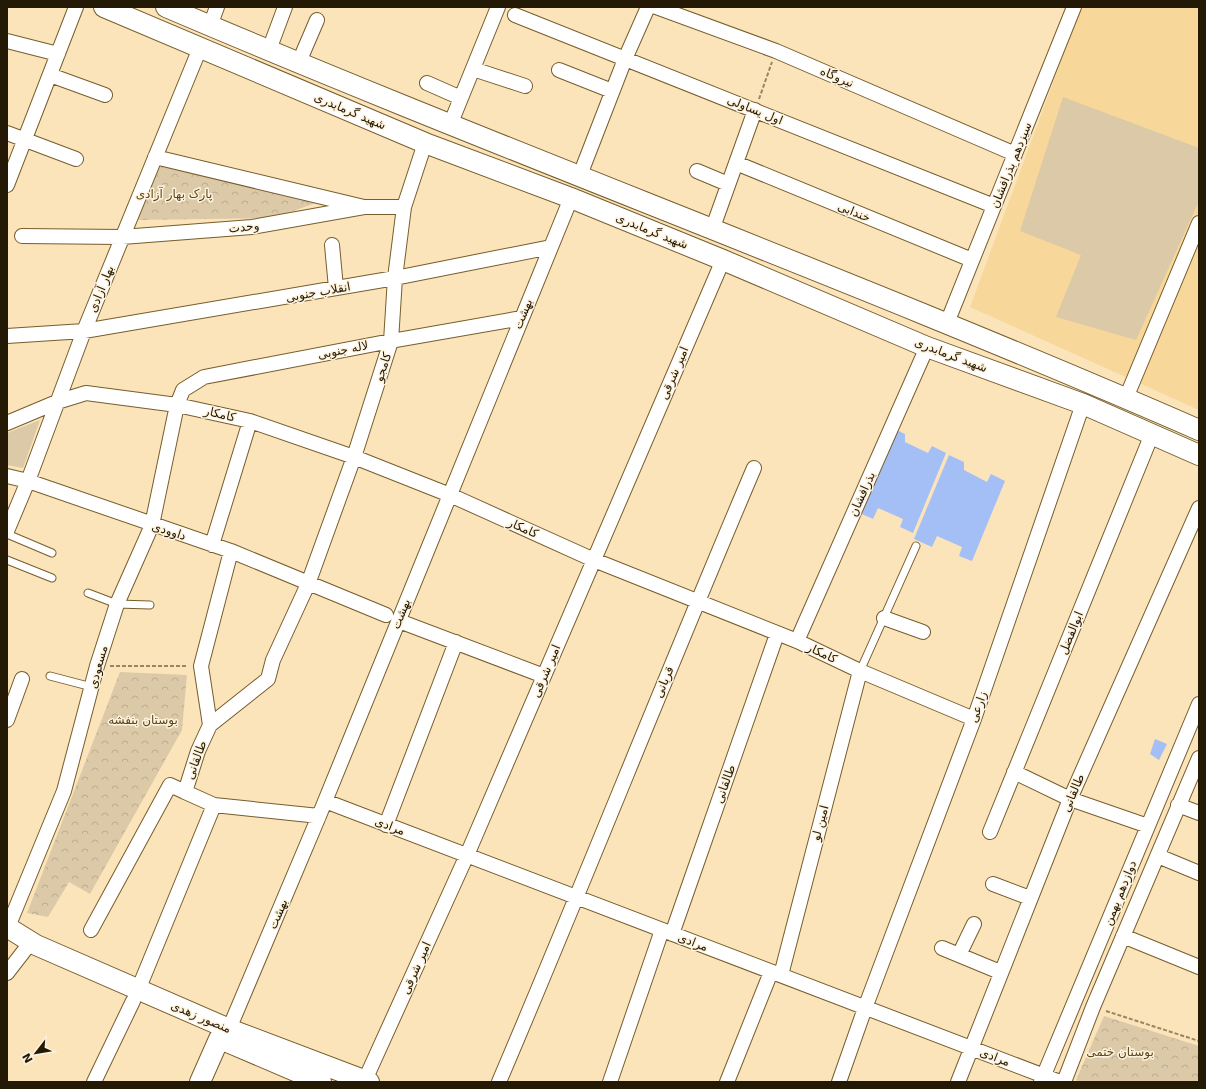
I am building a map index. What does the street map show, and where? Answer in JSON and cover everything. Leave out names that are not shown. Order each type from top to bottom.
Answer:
[{"type":"main road","name":"شهید گرمابدری","points":[[104,7],[424,143],[571,198],[723,260],[927,347],[1083,404],[1199,455]]},
{"type":"main road","name":"شهید گرمابدری","points":[[166,7],[450,125],[580,175],[712,230],[946,323],[1199,430]]},
{"type":"main road","points":[[200,48],[210,26]]},
{"type":"main road","points":[[571,198],[580,175]]},
{"type":"main road","name":"منصور زهدی","points":[[8,927],[33,943],[136,996],[321,1082]]},
{"type":"main road","points":[[200,1082],[226,1037]]},
{"type":"main road","points":[[212,1082],[226,1037]]},
{"type":"main road","name":"منصور زهدی","points":[[226,1037],[366,1081]]},
{"type":"street","points":[[8,178],[25,139],[76,7]]},
{"type":"street","points":[[210,26],[217,7]]},
{"type":"street","points":[[269,50],[285,7]]},
{"type":"street","points":[[450,125],[497,7]]},
{"type":"street","points":[[580,175],[625,59],[648,7]]},
{"type":"street","name":"نیروگاه","points":[[656,7],[776,52],[1015,154]]},
{"type":"street","name":"سیزدهم بذرافشان","points":[[946,323],[1074,7]]},
{"type":"street","name":"اول یساولی","points":[[515,15],[994,206]]},
{"type":"street","points":[[299,62],[317,20]]},
{"type":"street","points":[[7,41],[58,54]]},
{"type":"street","name":"بهار آزادی","points":[[7,532],[28,482],[84,331],[200,48]]},
{"type":"street","points":[[473,69],[525,86]]},
{"type":"street","points":[[50,75],[105,95]]},
{"type":"street","points":[[560,75],[611,95]]},
{"type":"street","points":[[427,82],[461,98]]},
{"type":"street","points":[[712,230],[755,110]]},
{"type":"street","points":[[7,132],[76,158]]},
{"type":"street","name":"کامجو","points":[[210,725],[268,679],[273,660],[308,584],[354,457],[391,341],[395,278],[404,207],[424,143]]},
{"type":"street","name":"وحدت","points":[[155,157],[364,207]]},
{"type":"street","name":"خندابی","points":[[736,163],[972,260]]},
{"type":"street","points":[[697,171],[728,184]]},
{"type":"street","name":"بهشت","points":[[226,1037],[325,801],[392,618],[450,494],[571,198]]},
{"type":"street","name":"وحدت","points":[[22,236],[122,237],[252,227],[364,207],[404,207]]},
{"type":"street","points":[[1126,398],[1199,223]]},
{"type":"street","points":[[332,245],[336,288]]},
{"type":"street","name":"انقلاب جنوبی","points":[[7,336],[84,331],[395,278],[551,247]]},
{"type":"street","name":"امیر شرقی","points":[[366,1081],[467,855],[723,260]]},
{"type":"street","name":"لاله جنوبی","points":[[177,405],[183,390],[204,377],[391,341],[522,318]]},
{"type":"street","name":"بذرافشان","points":[[796,641],[927,347]]},
{"type":"street","name":"کامکار","points":[[7,423],[57,402],[86,393],[177,405],[250,421],[354,457],[450,494],[594,560],[796,641],[860,671],[974,719]]},
{"type":"street","name":"زارعی","points":[[839,1082],[865,1008],[974,719],[1083,404]]},
{"type":"street","name":"مسعودی","points":[[8,927],[64,791],[97,666],[117,604],[152,525],[177,405]]},
{"type":"street","points":[[212,545],[250,421]]},
{"type":"street","name":"ابوالفضل","points":[[990,832],[1152,434]]},
{"type":"street","name":"قربانی","points":[[499,1082],[578,898],[697,602],[754,468]]},
{"type":"street","name":"داوودی","points":[[7,476],[231,551],[392,618],[544,676]]},
{"type":"street","name":"طالقانی","points":[[958,1082],[1000,972],[1070,799],[1199,508]]},
{"type":"street","name":"طالقانی","points":[[91,930],[170,785],[185,792],[198,751],[210,725],[201,666],[231,551]]},
{"type":"street","points":[[884,618],[923,632]]},
{"type":"street","name":"طالقانی","points":[[610,1082],[777,634]]},
{"type":"street","points":[[386,825],[456,642]]},
{"type":"street","name":"امین لو","points":[[727,1082],[776,973],[860,671]]},
{"type":"street","points":[[7,720],[22,679]]},
{"type":"street","name":"دوازدهم بهمن","points":[[1042,1079],[1199,704]]},
{"type":"street","name":"دوازدهم بهمن","points":[[1064,1082],[1093,1007],[1199,758]]},
{"type":"street","points":[[1014,772],[1070,799],[1148,826]]},
{"type":"street","points":[[185,792],[214,805],[319,816]]},
{"type":"street","name":"مرادی","points":[[325,801],[970,1048],[1042,1079],[1060,1082]]},
{"type":"street","points":[[94,1082],[136,996],[214,805]]},
{"type":"street","points":[[1178,805],[1199,813]]},
{"type":"street","points":[[1158,856],[1199,873]]},
{"type":"street","points":[[993,884],[1030,898]]},
{"type":"street","points":[[959,955],[974,924]]},
{"type":"street","points":[[1123,936],[1199,967]]},
{"type":"street","points":[[7,973],[33,943]]},
{"type":"street","points":[[942,948],[1000,972]]},
{"type":"lane","points":[[7,532],[52,553]]},
{"type":"lane","points":[[860,671],[916,546]]},
{"type":"lane","points":[[7,560],[52,578]]},
{"type":"lane","points":[[88,593],[117,604],[150,605]]},
{"type":"lane","points":[[50,676],[92,687]]},
{"type":"path","points":[[755,110],[776,52]]},
{"type":"path","points":[[97,666],[201,666]]},
{"type":"path","points":[[1093,1007],[1199,1041]]},
{"type":"shaded area","points":[[1081,7],[1199,7],[1199,410],[970,307]]},
{"type":"green space","points":[[1063,97],[1199,148],[1199,201],[1136,340],[1056,317],[1081,255],[1020,231]]},
{"type":"green space","name":"پارک بهار آزادی","points":[[158,165],[325,200],[272,218],[137,220]]},
{"type":"green space","points":[[40,420],[23,468],[7,465],[7,433]]},
{"type":"green space","name":"بوستان بنفشه","points":[[120,672],[187,675],[182,730],[90,894],[69,882],[48,917],[27,913]]},
{"type":"green space","name":"بوستان ختمی","points":[[1104,1016],[1199,1046],[1199,1077],[1197,1082],[1080,1082],[1076,1080]]},
{"type":"building","points":[[890,427],[905,434],[905,442],[928,453],[932,446],[946,453],[913,533],[900,527],[903,519],[878,508],[873,519],[855,511]]},
{"type":"building","points":[[949,455],[964,462],[964,470],[987,482],[991,474],[1005,481],[972,561],[959,556],[962,547],[937,536],[932,547],[914,539]]},
{"type":"building","points":[[1155,739],[1167,744],[1159,760],[1150,754]]}]
